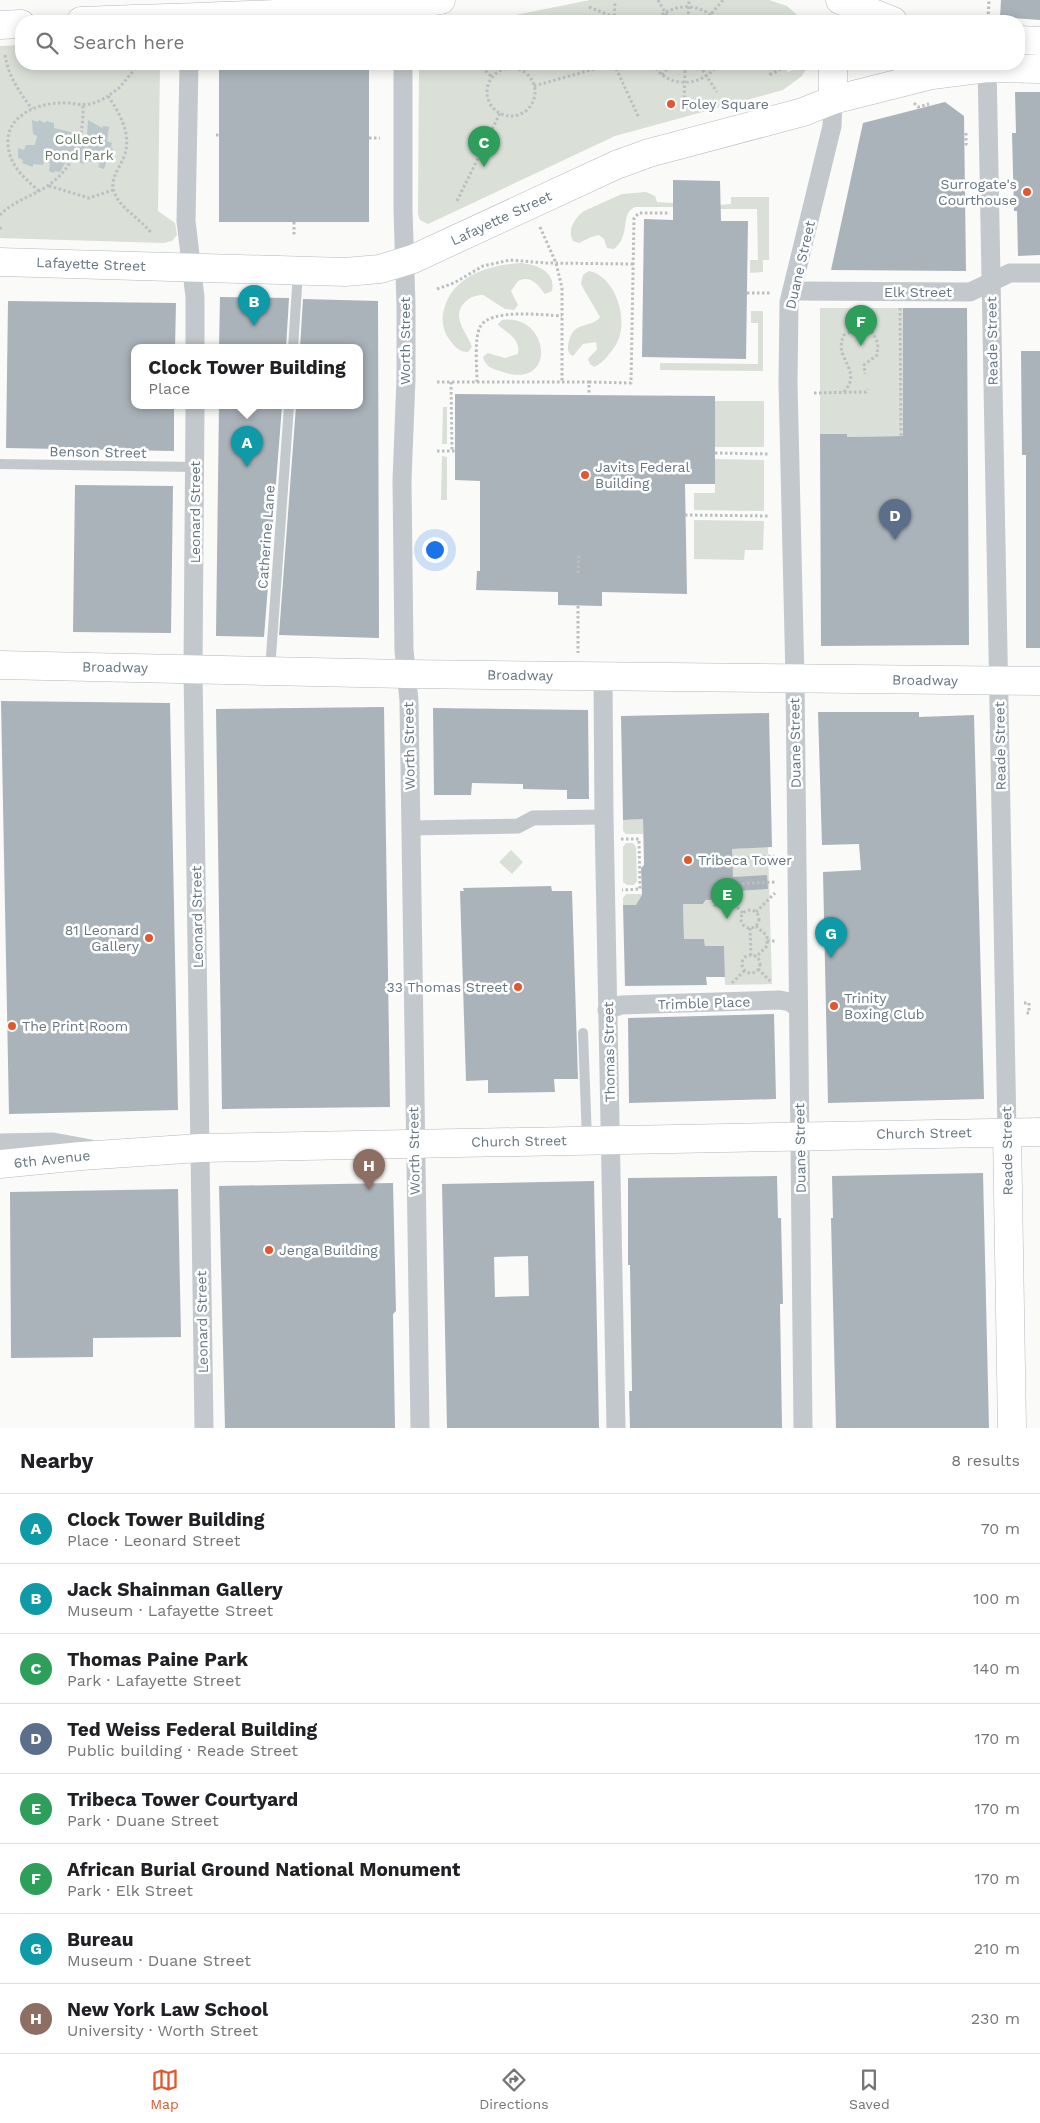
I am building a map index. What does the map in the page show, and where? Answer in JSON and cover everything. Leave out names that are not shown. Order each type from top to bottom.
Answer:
[{"type":"main road","points":[[166,15],[195,13],[279,15],[403,9],[441,0]]},
{"type":"main road","points":[[834,0],[834,15]]},
{"type":"main road","points":[[840,0],[878,15]]},
{"type":"main road","points":[[0,25],[15,24]]},
{"type":"main road","points":[[1025,40],[1040,41]]},
{"type":"main road","name":"Lafayette Street","points":[[1025,68],[1040,69]]},
{"type":"main road","name":"Duane Street","points":[[833,70],[833,100]]},
{"type":"main road","name":"Lafayette Street","points":[[0,262],[298,270],[354,271],[380,269],[405,262],[634,158],[803,112],[833,100],[932,75],[963,70]]},
{"type":"main road","name":"Broadway","points":[[0,665],[406,674],[1040,681]]},
{"type":"main road","name":"Reade Street","points":[[1007,1132],[1012,1428]]},
{"type":"main road","name":"Church Street","points":[[104,1154],[200,1148],[800,1135],[1040,1132]]},
{"type":"main road","name":"6th Avenue","points":[[0,1164],[104,1154]]},
{"type":"street","points":[[189,70],[186,221],[195,298],[195,344]]},
{"type":"street","name":"Worth Street","points":[[403,70],[402,210],[405,262],[406,379],[402,480],[404,650],[409,701],[414,1143],[420,1428]]},
{"type":"street","name":"Reade Street","points":[[987,70],[1007,1132]]},
{"type":"street","name":"Duane Street","points":[[803,1428],[795,679],[788,383],[789,302],[832,126],[833,100]]},
{"type":"street","name":"Elk Street","points":[[792,290],[970,292],[1010,273],[1040,272]]},
{"type":"street","name":"Leonard Street","points":[[195,409],[193,669],[204,1428]]},
{"type":"street","name":"Thomas Street","points":[[603,676],[608,1010],[598,1140],[616,1428]]},
{"type":"street","points":[[410,828],[518,826],[534,818],[604,817]]},
{"type":"street","name":"Trimble Place","points":[[608,1010],[621,1005],[780,1000],[790,1002],[798,1008]]},
{"type":"street","name":"Church Street","points":[[0,1143],[67,1143],[80,1145],[104,1154]]},
{"type":"lane","points":[[292,344],[298,270]]},
{"type":"lane","name":"Catherine Lane","points":[[270,670],[289,409]]},
{"type":"lane","name":"Benson Street","points":[[0,464],[195,467]]},
{"type":"lane","points":[[583,1034],[598,1140]]},
{"type":"path","points":[[658,0],[667,15]]},
{"type":"path","points":[[688,15],[689,0]]},
{"type":"path","points":[[661,15],[676,7],[689,6],[700,8],[711,14],[723,0]]},
{"type":"path","points":[[988,15],[989,0]]},
{"type":"path","points":[[614,15],[615,3]]},
{"type":"path","points":[[589,8],[605,15]]},
{"type":"path","points":[[4,55],[8,71],[14,83],[32,109]]},
{"type":"path","points":[[39,191],[13,164],[8,144],[8,132],[11,124],[32,109],[57,103],[91,104],[119,88],[134,70]]},
{"type":"path","points":[[484,70],[492,77]]},
{"type":"path","points":[[505,70],[498,72],[492,77],[487,90],[487,97],[494,109],[500,113],[513,116],[526,111],[534,100],[534,86],[526,73],[518,70]]},
{"type":"path","points":[[534,86],[591,70]]},
{"type":"path","points":[[616,70],[639,118]]},
{"type":"path","points":[[658,70],[662,75],[673,81],[685,83],[696,82],[707,77],[713,70]]},
{"type":"path","points":[[662,75],[666,70]]},
{"type":"path","points":[[684,102],[685,70]]},
{"type":"path","points":[[704,70],[717,92]]},
{"type":"path","points":[[771,70],[770,75],[779,70]]},
{"type":"path","points":[[108,96],[122,121],[126,137],[125,153],[113,177],[113,190],[120,203],[141,220],[152,234]]},
{"type":"path","points":[[914,103],[918,107],[929,104]]},
{"type":"path","points":[[0,215],[13,205],[48,186],[62,175],[73,160],[82,134],[83,104]]},
{"type":"path","points":[[457,201],[500,113]]},
{"type":"path","points":[[966,133],[966,144],[969,146]]},
{"type":"path","points":[[369,138],[380,138]]},
{"type":"path","points":[[48,186],[89,198],[113,190]]},
{"type":"path","points":[[437,382],[632,383],[634,218],[636,214],[670,213]]},
{"type":"path","points":[[294,222],[294,235]]},
{"type":"path","points":[[540,227],[556,262],[562,288],[562,382]]},
{"type":"path","points":[[437,288],[449,286],[477,269],[499,262],[520,259],[634,264]]},
{"type":"path","points":[[747,294],[771,293]]},
{"type":"path","points":[[900,305],[901,436]]},
{"type":"path","points":[[478,382],[477,337],[480,327],[486,321],[501,315],[562,316]]},
{"type":"path","points":[[844,392],[851,379],[851,371],[840,352],[840,346],[844,336],[858,328],[873,334],[878,344],[876,355],[864,365],[865,374]]},
{"type":"path","points":[[437,451],[453,451],[451,382]]},
{"type":"path","points":[[589,382],[589,395]]},
{"type":"path","points":[[814,393],[866,392],[868,389]]},
{"type":"path","points":[[715,453],[770,454]]},
{"type":"path","points":[[685,515],[770,516]]},
{"type":"path","points":[[578,573],[579,553]]},
{"type":"path","points":[[578,606],[578,653]]},
{"type":"path","points":[[623,839],[639,839],[640,889],[623,890]]},
{"type":"path","points":[[732,858],[774,856]]},
{"type":"path","points":[[732,884],[775,882]]},
{"type":"path","points":[[756,912],[775,893]]},
{"type":"path","points":[[713,900],[714,905],[734,904],[743,913]]},
{"type":"path","points":[[750,910],[756,912],[759,919],[756,926],[750,928],[742,924],[741,918],[743,913],[750,910]]},
{"type":"path","points":[[756,926],[767,936],[767,946],[756,957]]},
{"type":"path","points":[[750,928],[751,955]]},
{"type":"path","points":[[767,941],[776,941]]},
{"type":"path","points":[[751,955],[756,957],[760,964],[758,969],[750,973],[742,965],[743,959],[751,955]]},
{"type":"path","points":[[758,969],[766,978]]},
{"type":"path","points":[[737,978],[745,970]]},
{"type":"path","points":[[1024,1003],[1028,1003],[1029,1010],[1029,1013],[1024,1013]]},
{"type":"green space","points":[[590,0],[769,0],[787,6],[797,15],[515,15]]},
{"type":"green space","name":"Collect Pond Park","points":[[15,45],[15,70],[160,70],[158,211],[175,223],[177,235],[172,241],[163,243],[0,238],[0,46]]},
{"type":"green space","points":[[419,70],[787,70],[788,72],[792,70],[806,70],[802,76],[783,90],[615,136],[428,224],[420,220],[418,214]]},
{"type":"green space","points":[[646,192],[655,196],[657,202],[673,203],[673,207],[635,207],[630,210],[626,219],[623,237],[614,249],[607,248],[604,239],[599,235],[579,243],[573,241],[571,228],[584,211],[622,194]]},
{"type":"green space","points":[[731,197],[769,197],[769,260],[763,260],[763,272],[750,273],[750,260],[758,260],[757,209],[720,209],[720,205],[731,204]]},
{"type":"green space","points":[[522,263],[540,268],[548,274],[553,284],[552,291],[545,294],[530,280],[523,279],[518,281],[511,291],[518,305],[514,310],[505,309],[483,295],[469,299],[461,308],[459,319],[472,347],[468,352],[457,348],[447,335],[443,323],[445,306],[450,295],[457,286],[476,273],[499,266]]},
{"type":"green space","points":[[589,271],[598,274],[611,288],[616,297],[621,316],[620,335],[613,350],[594,367],[588,359],[597,349],[596,342],[583,344],[573,356],[569,353],[568,349],[573,331],[596,321],[600,317],[581,283],[583,275]]},
{"type":"green space","points":[[820,308],[903,308],[903,436],[847,437],[846,434],[820,434]]},
{"type":"green space","points":[[751,311],[763,311],[763,371],[660,370],[660,363],[758,364],[758,323],[751,323]]},
{"type":"green space","points":[[502,320],[518,321],[531,328],[538,339],[541,351],[539,363],[532,371],[519,375],[494,369],[485,363],[483,357],[488,353],[505,358],[518,354],[516,341],[498,324]]},
{"type":"green space","points":[[715,401],[764,401],[764,447],[715,447]]},
{"type":"green space","points":[[443,407],[447,407],[447,444],[442,444]]},
{"type":"green space","points":[[442,456],[447,457],[447,500],[441,500]]},
{"type":"green space","points":[[715,459],[764,460],[764,511],[694,510],[694,493],[715,493]]},
{"type":"green space","points":[[694,520],[764,521],[763,550],[745,550],[744,560],[694,559]]},
{"type":"green space","points":[[643,819],[643,834],[626,834],[623,831],[623,820]]},
{"type":"green space","points":[[626,843],[633,843],[636,847],[637,881],[634,885],[627,885],[623,882],[623,847]]},
{"type":"green space","points":[[768,847],[772,984],[725,985],[724,946],[705,946],[704,939],[684,939],[683,904],[703,904],[707,900],[732,901],[735,899],[732,892],[732,849]]},
{"type":"green space","points":[[511,850],[523,862],[512,874],[499,862]]},
{"type":"green space","points":[[626,894],[642,894],[641,900],[645,905],[623,905],[623,898]]},
{"type":"shaded area","points":[[32,120],[54,123],[54,128],[87,136],[88,120],[102,128],[103,126],[109,127],[107,141],[112,143],[111,148],[114,150],[111,161],[107,160],[104,169],[98,167],[100,164],[96,162],[98,159],[93,157],[91,162],[85,160],[84,164],[68,158],[60,172],[55,171],[54,173],[49,171],[50,163],[44,162],[43,165],[33,164],[33,167],[22,163],[23,160],[18,158],[18,148],[24,150],[26,145],[35,145],[37,136],[33,134]]},
{"type":"building","points":[[1001,0],[1040,0],[1040,20],[1025,19],[1025,15],[1000,15]]},
{"type":"building","points":[[219,70],[369,70],[369,222],[219,222]]},
{"type":"building","name":"Surrogate's Courthouse","points":[[1015,92],[1040,92],[1040,255],[1018,256],[1017,211],[1014,211],[1012,133],[1016,133]]},
{"type":"building","points":[[945,102],[964,116],[966,271],[831,270],[863,123]]},
{"type":"building","points":[[673,180],[720,181],[721,221],[748,221],[746,359],[642,357],[644,219],[673,220]]},
{"type":"building","points":[[220,297],[289,298],[286,344],[219,344]]},
{"type":"building","points":[[303,299],[378,301],[379,638],[279,635],[296,409],[363,409],[363,344],[300,344]]},
{"type":"building","points":[[8,301],[176,303],[175,344],[131,344],[131,409],[174,409],[174,451],[6,448]]},
{"type":"building","points":[[903,308],[967,308],[969,645],[821,646],[820,434],[847,434],[847,437],[903,436]]},
{"type":"building","points":[[1021,351],[1040,351],[1040,648],[1026,648],[1026,455],[1022,455]]},
{"type":"building","name":"Javits Federal Building","points":[[455,394],[715,396],[715,484],[685,484],[687,594],[602,592],[602,606],[558,605],[558,592],[476,590],[477,571],[480,571],[480,481],[455,480]]},
{"type":"building","points":[[219,409],[282,409],[264,637],[216,636]]},
{"type":"building","points":[[75,485],[173,486],[171,633],[73,632]]},
{"type":"building","points":[[1,701],[170,703],[178,1110],[9,1114]]},
{"type":"building","points":[[384,707],[390,1107],[222,1109],[216,709]]},
{"type":"building","points":[[433,708],[588,710],[589,799],[567,799],[567,790],[523,789],[523,784],[472,783],[471,795],[434,795]]},
{"type":"building","points":[[818,712],[919,712],[919,717],[974,715],[984,1099],[828,1103],[823,872],[861,870],[859,844],[822,845]]},
{"type":"building","points":[[769,713],[772,847],[732,849],[733,877],[767,875],[768,889],[735,891],[735,900],[706,900],[703,904],[683,904],[684,939],[704,939],[705,946],[724,946],[725,977],[706,977],[707,985],[625,986],[623,905],[636,905],[642,895],[641,868],[644,865],[643,819],[623,820],[621,716]]},
{"type":"building","name":"33 Thomas Street","points":[[551,886],[552,891],[572,891],[578,1079],[554,1079],[555,1092],[488,1093],[488,1080],[466,1081],[460,891],[464,891],[463,888]]},
{"type":"building","points":[[774,1014],[776,1099],[629,1103],[628,1018]]},
{"type":"building","points":[[983,1173],[989,1428],[836,1428],[831,1218],[833,1218],[832,1176]]},
{"type":"building","points":[[777,1176],[778,1218],[781,1218],[783,1304],[780,1304],[782,1428],[630,1428],[629,1391],[632,1391],[630,1265],[628,1265],[628,1178]]},
{"type":"building","points":[[594,1181],[599,1428],[447,1428],[442,1184]],"holes":[[[528,1256],[529,1296],[495,1297],[494,1257]]]},
{"type":"building","points":[[393,1183],[396,1311],[393,1314],[395,1428],[225,1428],[219,1186]]},
{"type":"building","points":[[178,1189],[181,1337],[93,1338],[93,1357],[11,1358],[10,1192]]},
{"type":"place","name":"Foley Square","points":[[671,104]]},
{"type":"place","name":"Thomas Paine Park","points":[[484,167]]},
{"type":"place","name":"Surrogate's Courthouse","points":[[1027,192]]},
{"type":"place","name":"Jack Shainman Gallery","points":[[254,326]]},
{"type":"place","name":"African Burial Ground National Monument","points":[[861,346]]},
{"type":"place","name":"Clock Tower Building","points":[[247,467]]},
{"type":"place","name":"Javits Federal Building","points":[[585,475]]},
{"type":"place","name":"Ted Weiss Federal Building","points":[[895,540]]},
{"type":"place","name":"Tribeca Tower","points":[[688,860]]},
{"type":"place","name":"Tribeca Tower Courtyard","points":[[727,919]]},
{"type":"place","name":"81 Leonard Gallery","points":[[149,938]]},
{"type":"place","name":"Bureau","points":[[831,958]]},
{"type":"place","name":"33 Thomas Street","points":[[518,987]]},
{"type":"place","name":"Trinity Boxing Club","points":[[834,1006]]},
{"type":"place","name":"The Print Room","points":[[12,1026]]},
{"type":"place","name":"New York Law School","points":[[369,1190]]},
{"type":"place","name":"Jenga Building","points":[[269,1250]]}]
